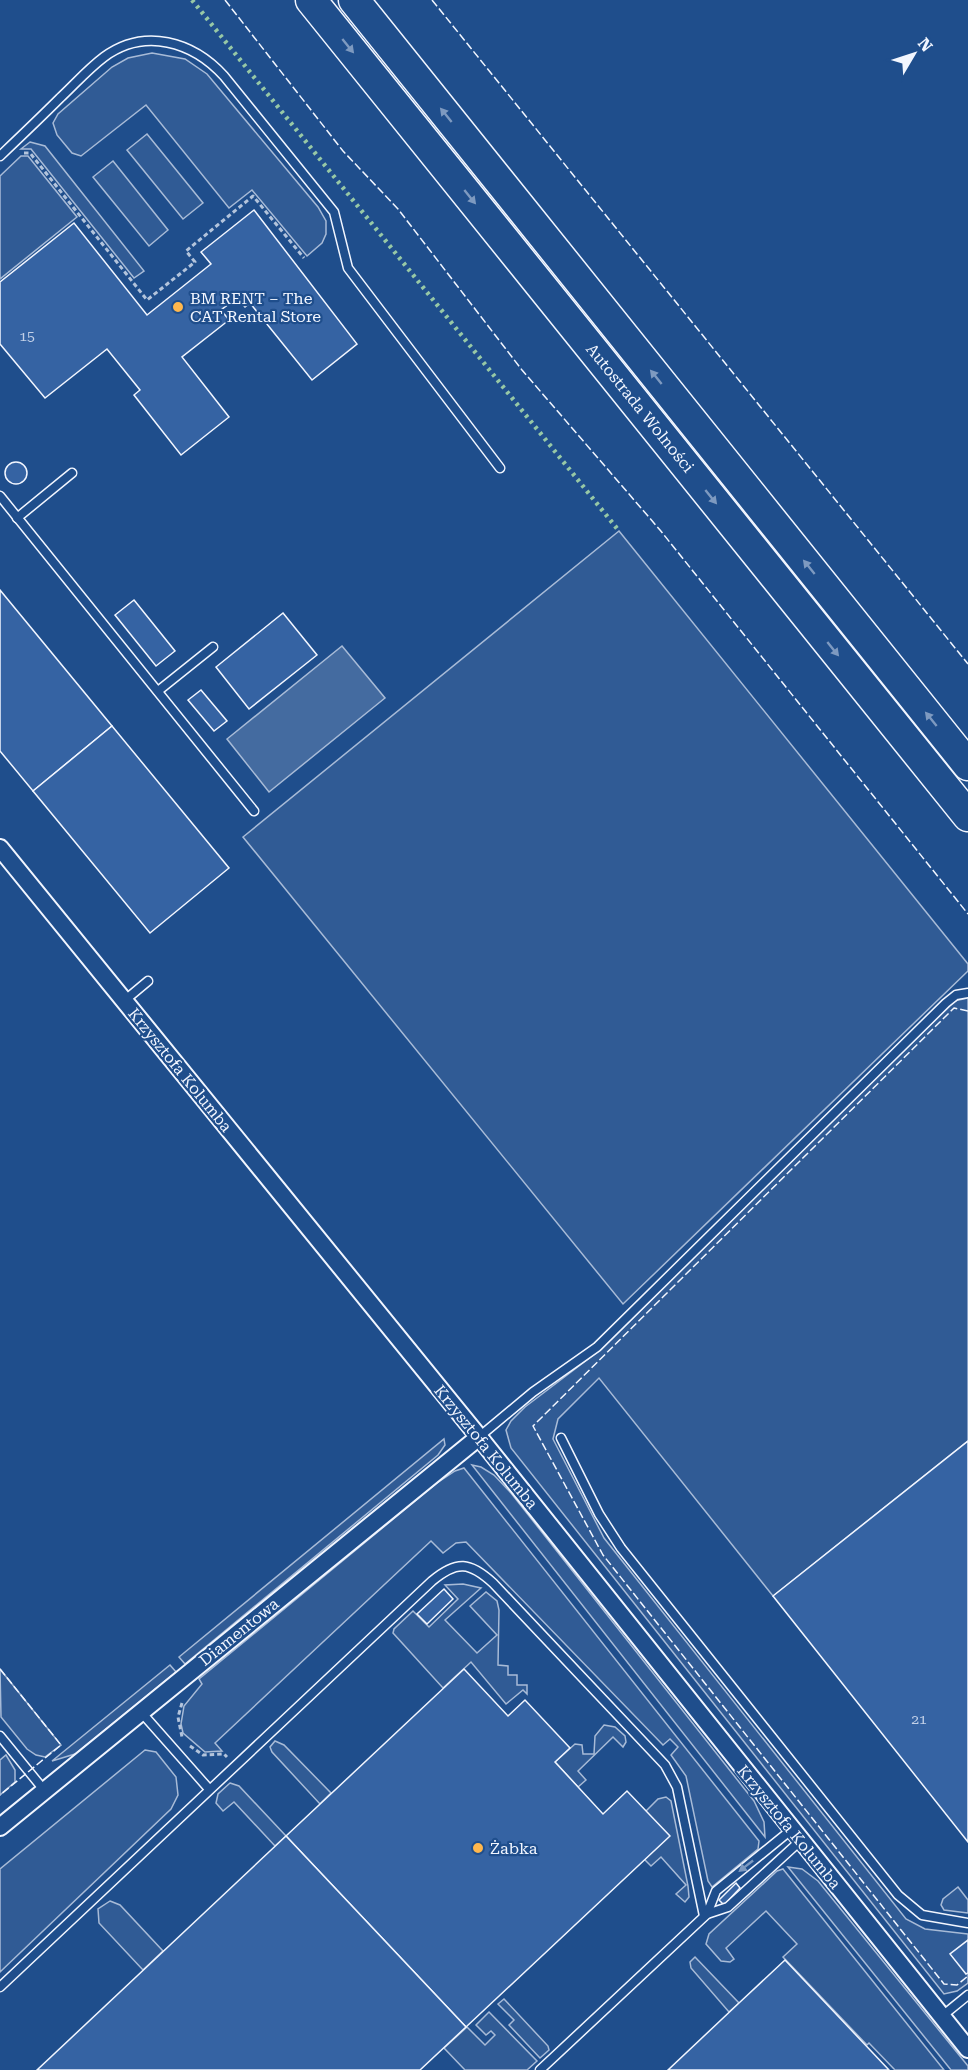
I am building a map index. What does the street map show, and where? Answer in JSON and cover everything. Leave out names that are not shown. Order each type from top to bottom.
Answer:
[{"type":"highway","name":"Autostrada Wolności","points":[[311,0],[968,816]]},
{"type":"highway","name":"Autostrada Wolności","points":[[354,0],[968,765]]},
{"type":"street","name":"Krzysztofa Kolumba","points":[[0,848],[479,1437],[968,2049]]},
{"type":"street","name":"Diamentowa","points":[[0,1827],[479,1437]]},
{"type":"lane","points":[[0,156],[86,73],[115,51],[135,43],[156,40],[183,45],[205,57],[224,76],[334,212],[348,268],[500,468]]},
{"type":"lane","points":[[17,518],[72,473]]},
{"type":"lane","points":[[0,496],[254,811]]},
{"type":"lane","points":[[158,691],[213,647]]},
{"type":"lane","points":[[124,1001],[148,981]]},
{"type":"lane","points":[[479,1437],[533,1392],[597,1347],[946,1003],[956,996],[968,993]]},
{"type":"lane","points":[[561,1438],[599,1514],[621,1548],[898,1895],[922,1915],[968,1923]]},
{"type":"lane","points":[[0,1987],[432,1581],[450,1567],[465,1565],[493,1583],[665,1765],[677,1787],[706,1915]]},
{"type":"lane","points":[[141,1712],[209,1789]]},
{"type":"lane","points":[[0,1736],[44,1790]]},
{"type":"lane","points":[[706,1915],[716,1891],[796,1835]]},
{"type":"lane","points":[[540,2070],[706,1915],[728,1907],[796,1835]]},
{"type":"lane","points":[[941,2016],[968,1995]]},
{"type":"path","points":[[21,153],[30,153],[147,300],[195,262],[186,251],[253,196],[304,258]]},
{"type":"path","points":[[185,1696],[178,1717],[182,1737],[203,1755],[224,1754]]},
{"type":"shaded area","points":[[152,53],[185,59],[207,74],[318,207],[326,221],[326,234],[322,243],[307,256],[252,190],[229,208],[146,105],[81,156],[72,153],[57,135],[53,123],[58,114],[112,67],[128,58]]},
{"type":"shaded area","points":[[147,134],[203,203],[183,219],[127,150]]},
{"type":"shaded area","points":[[30,142],[45,146],[144,271],[134,278],[31,149],[21,149]]},
{"type":"shaded area","points":[[21,156],[28,156],[77,217],[0,279],[0,176]]},
{"type":"shaded area","points":[[113,161],[168,230],[149,246],[93,177]]},
{"type":"shaded area","points":[[619,531],[968,964],[968,971],[623,1304],[243,837]]},
{"type":"shaded area","points":[[342,646],[385,698],[269,792],[227,739]]},
{"type":"shaded area","points":[[968,998],[968,1441],[773,1596],[599,1378],[558,1419],[553,1439],[604,1538],[906,1919],[925,1929],[968,1934],[968,1983],[957,1991],[944,1994],[511,1448],[506,1430],[511,1421],[525,1407],[600,1350],[954,1001]]},
{"type":"shaded area","points":[[444,1439],[445,1445],[438,1455],[185,1664],[179,1657]]},
{"type":"shaded area","points":[[472,1465],[481,1467],[494,1475],[511,1493],[754,1801],[764,1822],[765,1837]]},
{"type":"shaded area","points":[[464,1468],[759,1841],[758,1849],[712,1887],[708,1881],[686,1776],[671,1755],[678,1747],[670,1739],[663,1745],[466,1542],[456,1543],[443,1553],[431,1541],[215,1743],[222,1751],[205,1752],[183,1733],[181,1724],[184,1706],[202,1684],[199,1679],[437,1483]]},
{"type":"shaded area","points":[[463,1584],[481,1588],[445,1620],[477,1653],[497,1635],[470,1606],[486,1592],[497,1601],[499,1610],[498,1665],[508,1666],[508,1675],[517,1675],[517,1685],[527,1685],[527,1694],[523,1690],[506,1704],[471,1662],[443,1688],[393,1633],[394,1629],[413,1611],[429,1627],[458,1599],[445,1585]]},
{"type":"shaded area","points":[[170,1665],[176,1672],[75,1754],[52,1761]]},
{"type":"shaded area","points":[[0,1669],[61,1745],[45,1757],[36,1755],[27,1749],[1,1717]]},
{"type":"shaded area","points":[[604,1725],[615,1727],[625,1736],[626,1742],[623,1747],[613,1737],[578,1771],[586,1780],[578,1787],[555,1762],[575,1744],[582,1745],[583,1754],[594,1754],[595,1736]]},
{"type":"shaded area","points":[[275,1741],[284,1745],[331,1793],[320,1804],[272,1752],[270,1747]]},
{"type":"shaded area","points":[[145,1750],[156,1752],[176,1777],[178,1795],[171,1809],[0,1972],[0,1869]]},
{"type":"shaded area","points":[[6,1755],[15,1770],[15,1782],[0,1795],[0,1760]]},
{"type":"shaded area","points":[[230,1783],[239,1786],[286,1836],[275,1846],[234,1802],[223,1811],[216,1803],[218,1794]]},
{"type":"shaded area","points":[[666,1797],[671,1801],[688,1886],[689,1897],[685,1902],[676,1894],[686,1885],[661,1857],[651,1866],[645,1860],[646,1811],[658,1799]]},
{"type":"shaded area","points":[[788,1867],[802,1869],[818,1881],[968,2066],[968,2070],[951,2070]]},
{"type":"shaded area","points":[[783,1869],[944,2070],[895,2070],[869,2043],[867,2045],[783,1957],[797,1944],[766,1911],[726,1948],[734,1959],[730,1962],[721,1961],[706,1944],[709,1934],[777,1871]]},
{"type":"shaded area","points":[[958,1887],[968,1900],[968,1913],[944,1910],[941,1905],[943,1899]]},
{"type":"shaded area","points":[[110,1901],[120,1905],[163,1951],[143,1970],[99,1923],[98,1909]]},
{"type":"shaded area","points":[[695,1957],[739,2003],[729,2012],[691,1968],[690,1962]]},
{"type":"shaded area","points":[[504,1999],[548,2046],[549,2050],[540,2058],[509,2025],[514,2020],[498,2004]]},
{"type":"shaded area","points":[[489,2012],[537,2061],[527,2070],[465,2070],[444,2048],[467,2027],[485,2045],[495,2035],[491,2031],[486,2035],[476,2025]]},
{"type":"building","points":[[254,210],[357,344],[312,380],[250,303],[245,307],[237,298],[221,310],[229,320],[182,357],[229,417],[181,455],[134,395],[140,390],[107,349],[45,398],[0,344],[0,282],[74,223],[147,315],[211,264],[201,252]]},
{"type":"building","points":[[12,462],[20,462],[27,469],[27,477],[20,484],[12,484],[5,477],[5,469]]},
{"type":"building","points":[[0,590],[112,726],[33,791],[0,751]]},
{"type":"building","points":[[134,600],[175,651],[156,666],[115,615]]},
{"type":"building","points":[[283,613],[317,655],[249,709],[216,667]]},
{"type":"building","points":[[201,690],[227,721],[214,731],[188,700]]},
{"type":"building","points":[[112,726],[229,868],[150,933],[33,791]]},
{"type":"building","points":[[968,1441],[968,1842],[773,1596]]},
{"type":"building","points":[[444,1589],[453,1599],[427,1624],[417,1614]]},
{"type":"building","name":"Żabka","points":[[464,1669],[508,1716],[525,1700],[570,1748],[555,1762],[603,1814],[627,1791],[670,1836],[466,2027],[286,1836]]},
{"type":"building","points":[[286,1836],[466,2027],[420,2070],[37,2070]]},
{"type":"building","points":[[736,1883],[740,1888],[724,1905],[719,1900]]},
{"type":"building","points":[[968,1940],[968,1973],[966,1974],[950,1954]]},
{"type":"building","points":[[785,1960],[889,2070],[668,2070],[739,2003]]},
{"type":"hedge","points":[[192,0],[619,531]]},
{"type":"fence","points":[[225,0],[343,151],[398,209],[522,370],[660,530],[968,914]]},
{"type":"fence","points":[[432,0],[968,664]]},
{"type":"fence","points":[[968,1011],[954,1008],[533,1426],[603,1555],[944,1984],[957,1985],[968,1976]]},
{"type":"fence","points":[[0,1669],[61,1745],[0,1795]]},
{"type":"place","name":"BM RENT – The CAT Rental Store","points":[[178,307]]},
{"type":"place","name":"Żabka","points":[[478,1848]]}]
